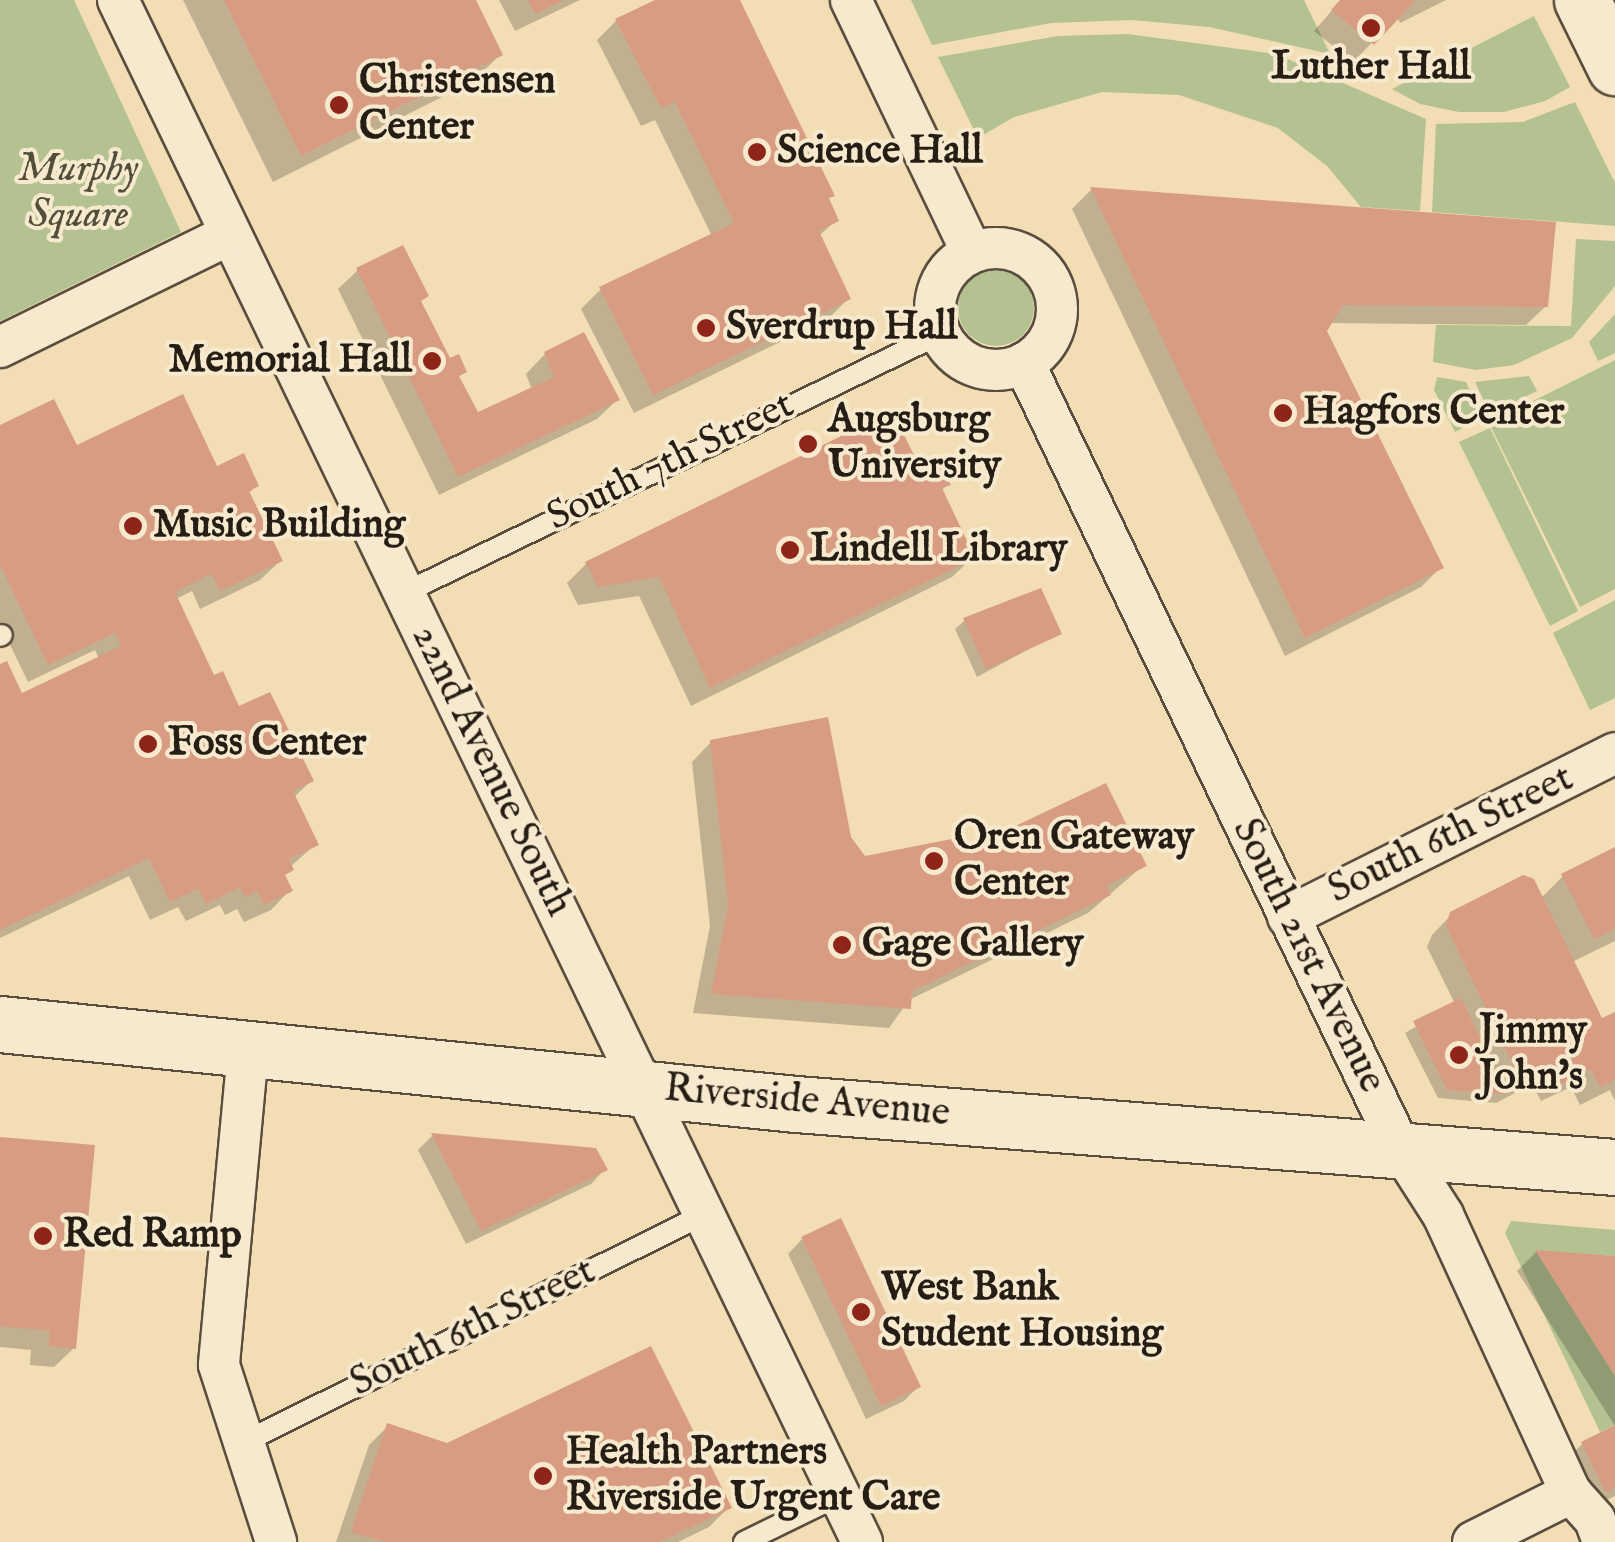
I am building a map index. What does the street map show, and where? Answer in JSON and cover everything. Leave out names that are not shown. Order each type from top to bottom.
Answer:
[{"type":"street","name":"22nd Avenue South","points":[[118,0],[229,235],[648,1088],[862,1542]]},
{"type":"street","points":[[851,0],[972,253]]},
{"type":"street","points":[[0,346],[229,235]]},
{"type":"street","points":[[1013,250],[1047,274],[1058,313],[1052,333],[1024,364],[985,369],[967,363],[940,334],[935,315],[944,278],[972,253],[1013,250]]},
{"type":"street","name":"South 21st Avenue","points":[[1024,364],[1400,1148],[1443,1215],[1571,1493],[1594,1520],[1603,1542]]},
{"type":"street","name":"South 6th Street","points":[[1288,916],[1615,753]]},
{"type":"street","name":"Riverside Avenue","points":[[0,1024],[648,1088],[1615,1168]]},
{"type":"street","points":[[248,1050],[219,1365],[276,1542]]},
{"type":"street","points":[[1473,1542],[1571,1493]]},
{"type":"lane","name":"South 7th Street","points":[[404,593],[940,334]]},
{"type":"lane","name":"South 6th Street","points":[[242,1443],[705,1214]]},
{"type":"lane","points":[[744,1542],[840,1496]]},
{"type":"green space","name":"Murphy Square","points":[[0,0],[74,0],[181,232],[0,321]]},
{"type":"green space","points":[[911,0],[1304,0],[1330,54],[1209,27],[1132,20],[1051,23],[932,45]]},
{"type":"green space","points":[[1534,16],[1570,87],[1545,101],[1504,112],[1459,112],[1420,104],[1392,89]]},
{"type":"green space","points":[[1128,34],[1276,54],[1426,119],[1420,211],[1361,207],[1327,166],[1278,128],[1179,95],[1102,92],[1014,117],[978,138],[938,57],[1058,36]]},
{"type":"green space","points":[[1575,102],[1615,183],[1615,226],[1432,212],[1436,124],[1523,122]]},
{"type":"green space","points":[[1576,239],[1615,241],[1615,286],[1572,338],[1514,365],[1476,370],[1433,362],[1436,325],[1571,326]]},
{"type":"green space","points":[[996,270],[1023,281],[1034,308],[1023,335],[996,346],[969,335],[958,308],[969,281]]},
{"type":"green space","points":[[1615,314],[1615,353],[1598,361],[1589,342]]},
{"type":"green space","points":[[1615,360],[1615,589],[1580,607],[1489,423]]},
{"type":"green space","points":[[1529,376],[1537,391],[1490,414],[1475,382]]},
{"type":"green space","points":[[1437,377],[1466,382],[1482,418],[1455,432],[1434,390]]},
{"type":"green space","points":[[1490,428],[1578,611],[1550,626],[1459,442]]},
{"type":"green space","points":[[1615,600],[1615,698],[1590,710],[1553,633]]},
{"type":"green space","points":[[1511,1221],[1615,1230],[1615,1256],[1536,1251],[1615,1376],[1615,1425],[1600,1432],[1505,1233]]},
{"type":"building","name":"Christensen Center","points":[[224,0],[476,0],[503,55],[301,156]]},
{"type":"building","points":[[528,0],[563,0],[535,14]]},
{"type":"building","points":[[655,0],[740,0],[835,196],[829,198],[839,221],[819,231],[851,299],[653,395],[599,287],[734,223],[675,102],[661,108],[615,19]]},
{"type":"building","name":"Luther Hall","points":[[1340,0],[1416,0],[1374,45],[1331,10]]},
{"type":"building","name":"Hagfors Center","points":[[1090,187],[1556,222],[1548,307],[1343,305],[1327,331],[1444,568],[1305,638]]},
{"type":"building","name":"Memorial Hall","points":[[403,245],[429,296],[421,301],[450,358],[459,354],[467,372],[459,376],[478,412],[554,377],[544,352],[584,332],[620,400],[458,477],[356,268]]},
{"type":"building","points":[[183,394],[217,466],[244,453],[259,486],[249,491],[283,561],[220,591],[211,574],[175,592],[214,675],[223,671],[239,706],[270,692],[314,781],[293,791],[319,845],[289,859],[294,870],[285,875],[293,891],[264,905],[257,891],[245,897],[240,887],[206,904],[198,889],[170,902],[149,858],[0,930],[0,664],[7,661],[22,693],[121,646],[115,633],[48,665],[0,565],[0,425],[54,399],[77,445]]},
{"type":"building","name":"Lindell Library","points":[[892,411],[921,469],[938,461],[951,485],[942,488],[975,558],[710,688],[659,577],[598,587],[585,562]]},
{"type":"building","points":[[1041,588],[1062,634],[986,669],[963,618]]},
{"type":"building","name":"Oren Gateway Center","points":[[828,717],[851,837],[865,856],[957,838],[961,852],[1106,783],[1147,866],[1107,885],[1111,895],[912,991],[911,1009],[711,994],[728,905],[710,740]]},
{"type":"building","points":[[1615,847],[1615,929],[1594,939],[1561,874]]},
{"type":"building","points":[[1523,875],[1534,879],[1602,1018],[1615,1012],[1615,1080],[1600,1087],[1591,1069],[1561,1084],[1552,1066],[1521,1081],[1446,926],[1450,912]]},
{"type":"building","name":"Jimmy John's","points":[[1461,998],[1507,1094],[1447,1090],[1413,1021]]},
{"type":"building","points":[[431,1133],[596,1148],[608,1170],[481,1231]]},
{"type":"building","name":"Red Ramp","points":[[0,1137],[95,1145],[76,1349],[48,1346],[50,1331],[0,1326]]},
{"type":"building","name":"West Bank Student Housing","points":[[841,1218],[921,1387],[881,1406],[801,1237]]},
{"type":"building","points":[[1535,1250],[1615,1256],[1615,1376]]},
{"type":"building","name":"Health Partners Riverside Urgent Care","points":[[651,1346],[732,1508],[660,1542],[384,1542],[351,1532],[387,1423],[447,1443]]},
{"type":"building","points":[[1615,1425],[1615,1488],[1606,1493],[1581,1442]]},
{"type":"place","name":"Luther Hall","points":[[1371,28]]},
{"type":"place","name":"Christensen Center","points":[[339,105]]},
{"type":"place","name":"Science Hall","points":[[757,152]]},
{"type":"place","name":"Sverdrup Hall","points":[[706,328]]},
{"type":"place","name":"Memorial Hall","points":[[432,361]]},
{"type":"place","name":"Hagfors Center","points":[[1283,413]]},
{"type":"place","name":"Augsburg University","points":[[808,444]]},
{"type":"place","name":"Music Building","points":[[133,526]]},
{"type":"place","name":"Lindell Library","points":[[790,550]]},
{"type":"place","name":"Foss Center","points":[[148,744]]},
{"type":"place","name":"Oren Gateway Center","points":[[934,861]]},
{"type":"place","name":"Gage Gallery","points":[[842,945]]},
{"type":"place","name":"Jimmy John's","points":[[1459,1055]]},
{"type":"place","name":"Red Ramp","points":[[43,1236]]},
{"type":"place","name":"West Bank Student Housing","points":[[861,1312]]},
{"type":"place","name":"Health Partners Riverside Urgent Care","points":[[543,1476]]}]
